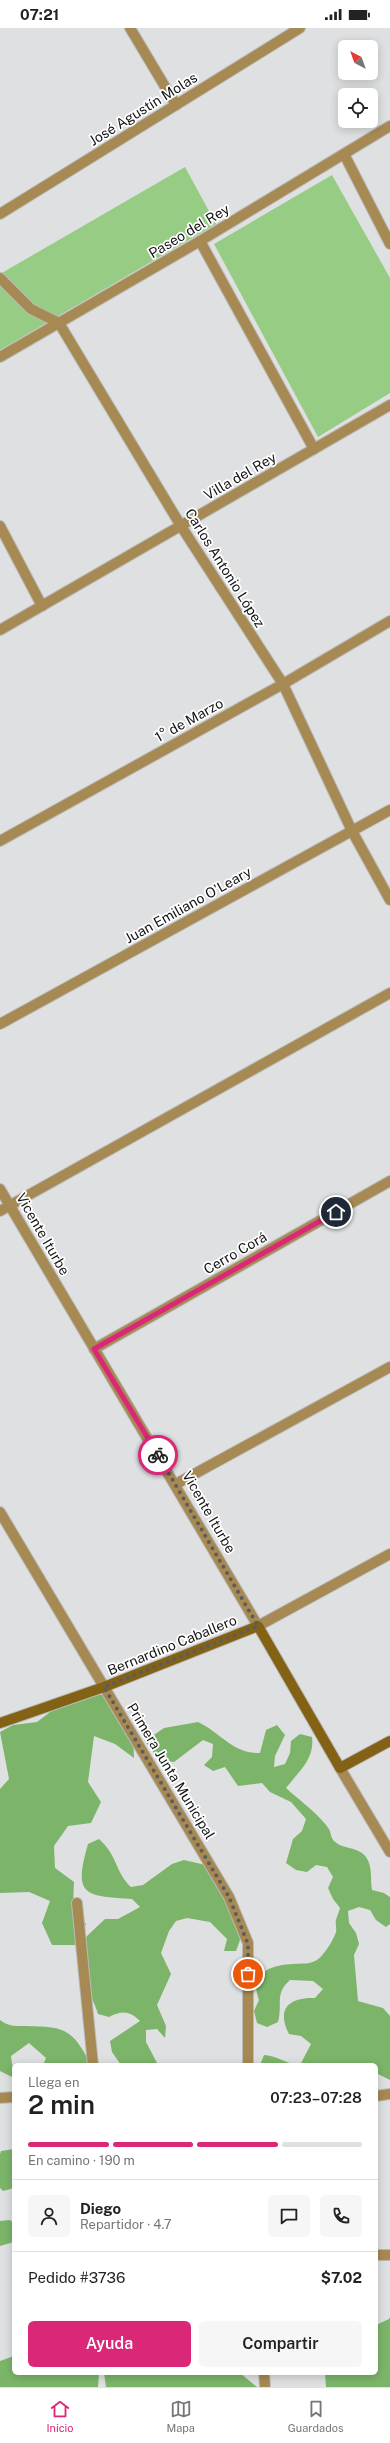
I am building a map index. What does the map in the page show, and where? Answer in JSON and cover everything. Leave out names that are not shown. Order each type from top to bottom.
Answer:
[{"type":"street","points":[[130,28],[176,105]]},
{"type":"street","name":"José Agustín Molas","points":[[0,214],[300,28]]},
{"type":"street","name":"Paseo del Rey","points":[[0,357],[200,241],[390,126]]},
{"type":"street","points":[[344,154],[390,244]]},
{"type":"street","points":[[200,241],[314,449]]},
{"type":"street","points":[[0,278],[31,309],[59,323]]},
{"type":"street","name":"Carlos Antonio López","points":[[59,323],[181,526],[283,684],[352,831],[390,900]]},
{"type":"street","name":"Villa del Rey","points":[[0,630],[390,405]]},
{"type":"street","points":[[0,526],[42,606]]},
{"type":"street","name":"1° de Marzo","points":[[0,841],[283,684],[390,621]]},
{"type":"street","name":"Juan Emiliano O'Leary","points":[[0,1024],[390,810]]},
{"type":"street","points":[[0,1211],[390,993]]},
{"type":"street","name":"Cerro Corá","points":[[94,1349],[390,1181]]},
{"type":"street","name":"Vicente Iturbe","points":[[0,1189],[94,1349],[176,1484],[390,1852]]},
{"type":"street","points":[[176,1484],[390,1367]]},
{"type":"street","name":"Primera Junta Municipal","points":[[0,1512],[229,1897],[248,1944],[248,2063]]},
{"type":"street","name":"Bernardino Caballero","points":[[0,1723],[104,1687],[258,1626],[390,1554]]},
{"type":"street","points":[[340,1768],[390,1741]]},
{"type":"street","points":[[77,1903],[93,2063]]},
{"type":"street","points":[[378,2096],[390,2094]]},
{"type":"street","points":[[0,2098],[12,2097]]},
{"type":"street","points":[[378,2255],[390,2255]]},
{"type":"street","points":[[264,2375],[265,2387]]},
{"type":"green space","points":[[185,167],[216,224],[0,350],[0,274]]},
{"type":"green space","points":[[332,175],[390,278],[390,393],[318,437],[214,244]]},
{"type":"green space","points":[[78,1691],[104,1695],[133,1733],[134,1758],[115,1744],[94,1736],[88,1782],[101,1802],[91,1823],[68,1826],[54,1846],[55,1868],[74,1882],[73,1906],[86,1924],[75,1945],[52,1945],[42,1923],[50,1901],[29,1892],[0,1893],[0,1789],[9,1779],[0,1732],[13,1725],[37,1722]]},
{"type":"green space","points":[[198,1722],[206,1726],[227,1742],[242,1750],[260,1753],[266,1730],[277,1725],[285,1735],[275,1756],[274,1767],[285,1764],[290,1753],[291,1741],[300,1734],[312,1737],[309,1758],[286,1788],[320,1818],[329,1829],[334,1841],[342,1846],[359,1851],[366,1857],[370,1865],[372,1890],[384,1893],[390,1897],[390,1924],[386,1927],[376,1920],[370,1910],[359,1907],[348,1911],[349,1923],[356,1933],[359,1944],[354,1955],[358,2001],[383,2008],[390,2016],[390,2080],[378,2074],[378,2063],[301,2063],[311,2044],[301,2036],[289,2034],[285,2025],[285,2011],[287,2006],[292,2002],[306,1998],[315,1998],[323,1989],[313,1981],[290,1980],[285,1985],[280,1995],[278,2022],[267,2027],[257,2023],[254,2011],[259,2000],[257,1984],[259,1977],[269,1969],[276,1966],[314,1962],[320,1958],[335,1936],[336,1920],[340,1908],[333,1899],[328,1888],[333,1877],[327,1867],[316,1865],[307,1872],[296,1870],[286,1863],[293,1839],[302,1831],[306,1819],[291,1802],[270,1792],[262,1783],[238,1786],[225,1767],[213,1771],[204,1765],[212,1757],[213,1744],[203,1740],[174,1762],[159,1760],[145,1741],[164,1728]]},
{"type":"green space","points":[[99,1839],[105,1845],[122,1876],[131,1887],[143,1885],[172,1864],[184,1860],[210,1866],[239,1928],[240,1940],[236,1951],[224,1951],[227,1939],[210,1922],[187,1918],[176,1921],[169,1931],[161,1953],[171,1974],[157,2005],[166,2026],[165,2038],[157,2029],[146,2030],[146,2042],[157,2063],[120,2063],[112,2052],[110,2041],[140,2021],[129,2013],[118,2013],[109,2017],[98,2014],[91,1993],[87,1965],[82,1957],[76,1952],[87,1936],[105,1919],[118,1919],[140,1907],[132,1899],[103,1896],[93,1894],[86,1890],[83,1883],[82,1874],[88,1844]]},
{"type":"green space","points":[[0,2020],[16,2026],[47,2027],[64,2031],[71,2035],[77,2042],[90,2063],[44,2063],[46,2058],[29,2043],[11,2056],[12,2077],[0,2071]]},
{"type":"green space","points":[[264,2055],[290,2063],[261,2063]]},
{"type":"green space","points":[[12,2149],[12,2189],[3,2191],[0,2188],[1,2151]]},
{"type":"green space","points":[[0,2221],[12,2221],[12,2243],[0,2246]]},
{"type":"green space","points":[[390,2317],[390,2387],[326,2387],[325,2375],[378,2375],[378,2324],[389,2319]]},
{"type":"green space","points":[[12,2357],[12,2375],[99,2375],[98,2387],[0,2387],[0,2361]]},
{"type":"green space","points":[[104,2375],[242,2375],[257,2387],[106,2387]]},
{"type":"way so far","points":[[158,1455],[258,1626],[104,1687],[229,1897],[248,1944],[248,1974]]},
{"type":"route","points":[[158,1455],[94,1349],[336,1212]]}]
